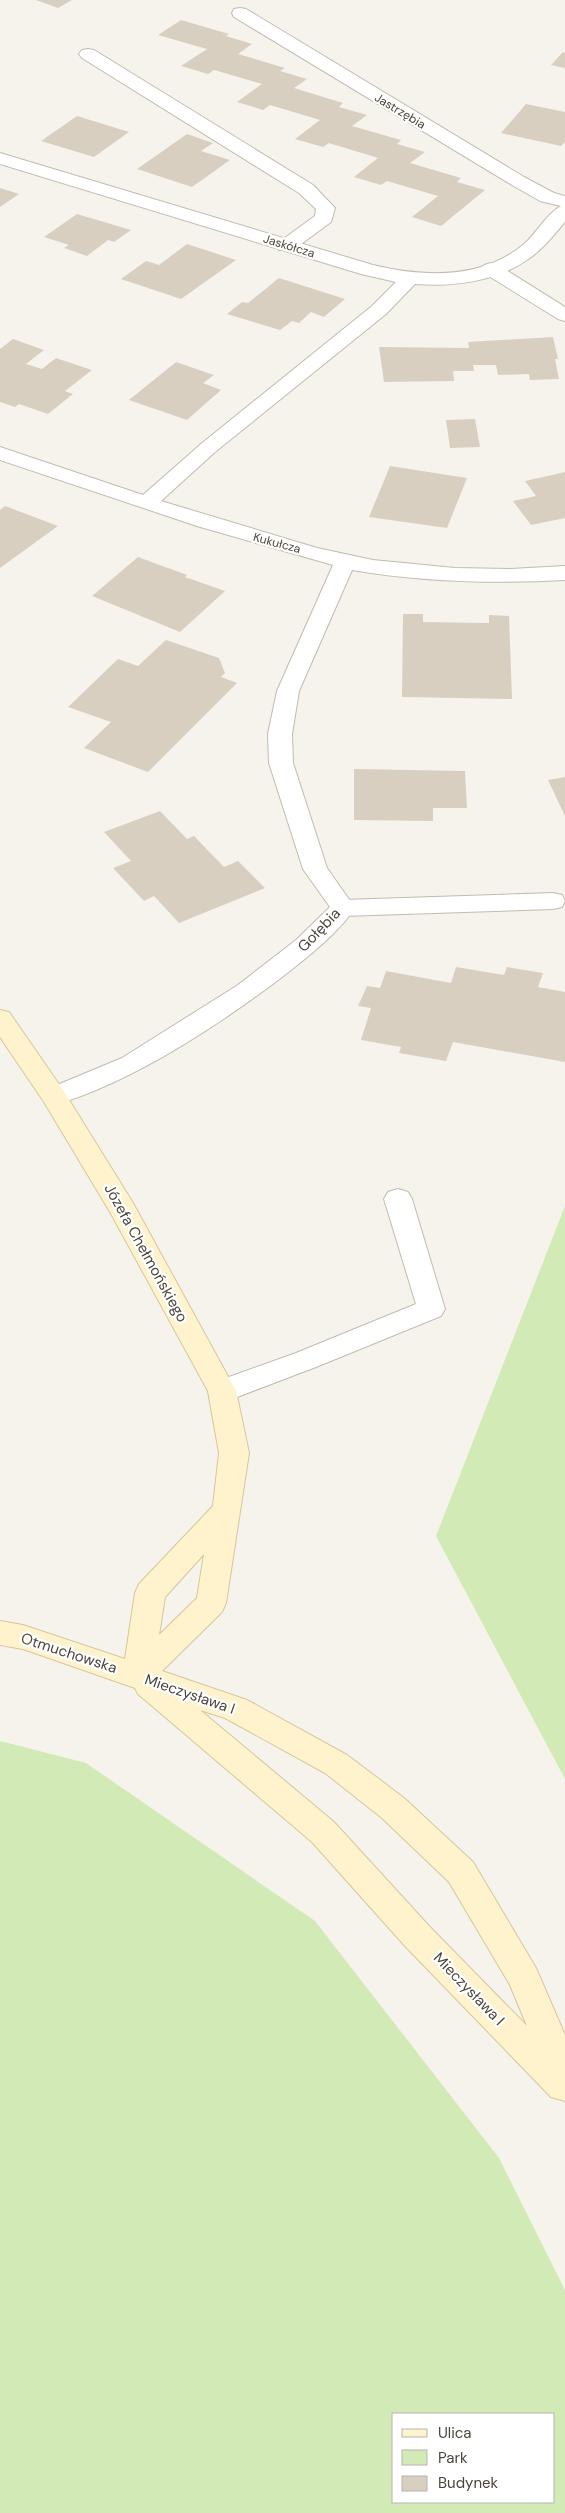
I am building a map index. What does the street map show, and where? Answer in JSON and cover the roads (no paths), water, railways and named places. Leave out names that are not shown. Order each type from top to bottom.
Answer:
[{"type":"main road","name":"Józefa Chełmońskiego","points":[[0,1018],[54,1096],[160,1274],[222,1391],[234,1453],[227,1510],[211,1603],[138,1676]]},
{"type":"main road","points":[[138,1676],[150,1592],[227,1510]]},
{"type":"main road","name":"Otmuchowska","points":[[0,1633],[23,1636],[138,1676]]},
{"type":"main road","name":"Mieczysława I","points":[[138,1676],[236,1709],[336,1764],[393,1808],[461,1872],[524,1978],[565,2076]]},
{"type":"main road","name":"Mieczysława I","points":[[138,1676],[322,1832],[417,1936],[565,2088]]},
{"type":"street","name":"Jastrzębia","points":[[240,13],[509,176],[547,197],[565,202]]},
{"type":"street","points":[[88,54],[306,189],[326,208],[324,218],[286,246]]},
{"type":"street","name":"Jaskółcza","points":[[0,158],[286,246],[368,270],[410,278],[439,280],[491,270],[513,260],[530,249],[565,211]]},
{"type":"street","points":[[491,270],[565,315]]},
{"type":"street","points":[[146,503],[208,448],[379,310],[410,278]]},
{"type":"street","name":"Kukułcza","points":[[0,453],[221,528],[345,562],[390,569],[468,576],[523,576],[565,573]]},
{"type":"street","name":"Gołębia","points":[[54,1096],[131,1064],[247,991],[305,946],[343,908],[316,869],[281,763],[280,734],[288,691],[345,562]]},
{"type":"street","points":[[343,908],[553,901]]},
{"type":"street","points":[[222,1391],[306,1360],[431,1309],[398,1199]]}]
